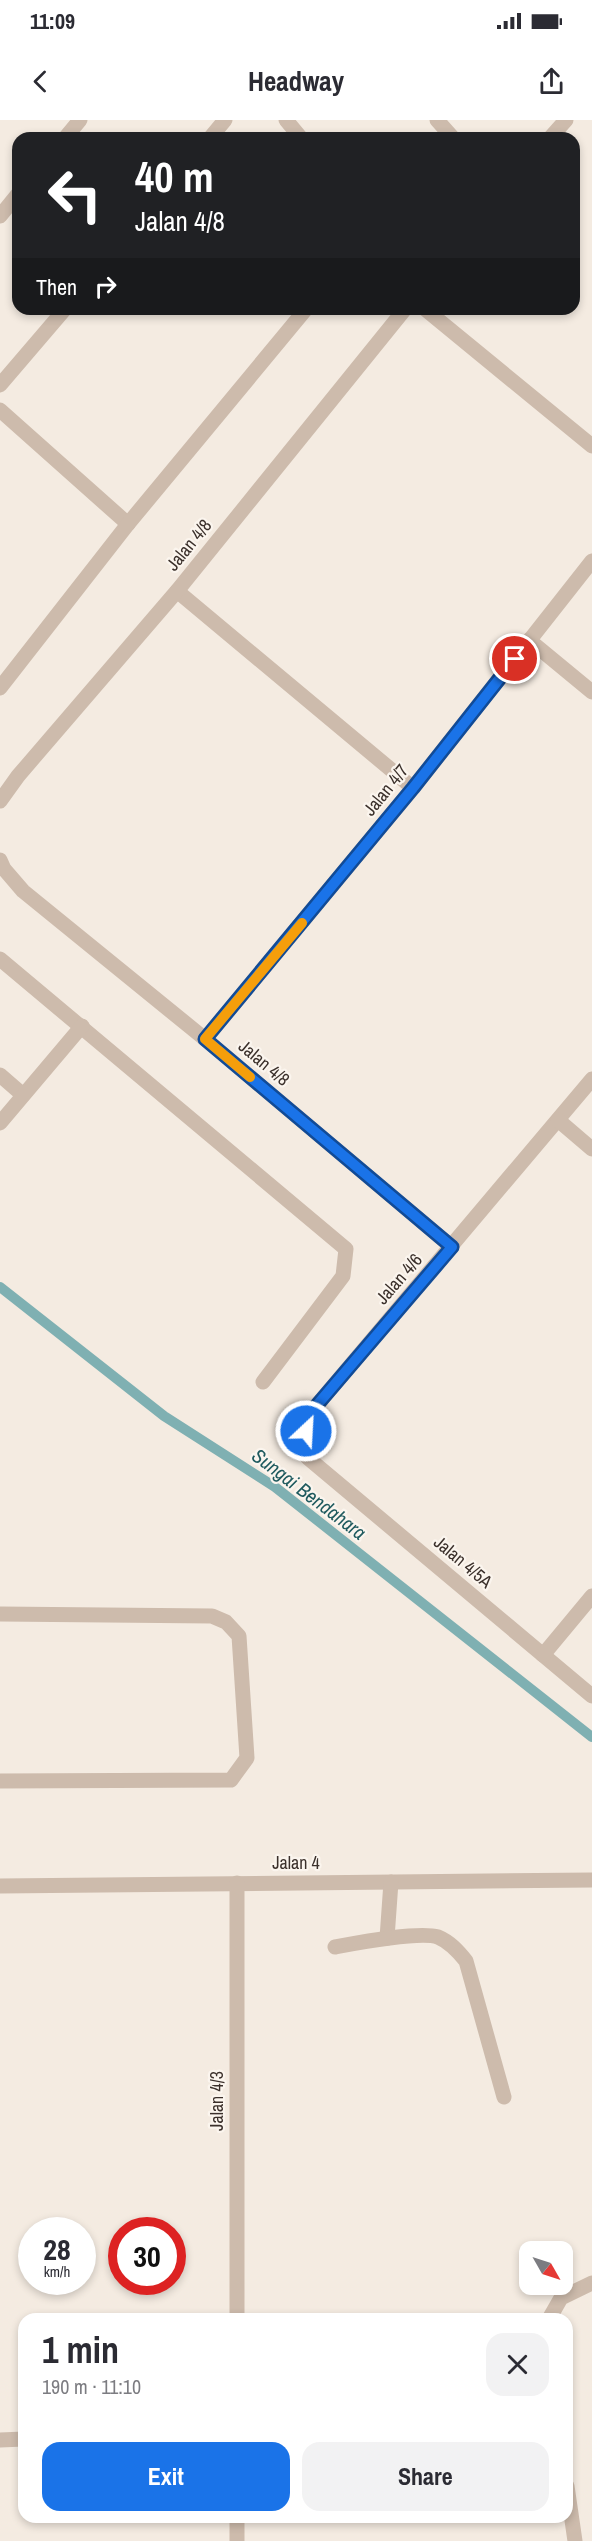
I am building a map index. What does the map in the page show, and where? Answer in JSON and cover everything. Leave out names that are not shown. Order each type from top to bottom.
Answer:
[{"type":"street","points":[[70,132],[80,120]]},
{"type":"street","points":[[215,132],[225,120]]},
{"type":"street","points":[[286,120],[296,132]]},
{"type":"street","points":[[436,120],[447,132]]},
{"type":"street","points":[[555,132],[566,120]]},
{"type":"street","points":[[0,216],[12,201]]},
{"type":"street","points":[[0,385],[60,315]]},
{"type":"street","points":[[0,688],[128,524],[301,315]]},
{"type":"street","name":"Jalan 4/8","points":[[0,801],[18,776],[177,591],[400,315]]},
{"type":"street","points":[[432,315],[592,446]]},
{"type":"street","points":[[0,410],[128,524]]},
{"type":"street","name":"Jalan 4/7","points":[[205,1039],[413,788],[592,561]]},
{"type":"street","points":[[177,591],[413,788]]},
{"type":"street","points":[[529,640],[592,692]]},
{"type":"street","name":"Jalan 4/8","points":[[0,860],[3,869],[23,891],[205,1039],[452,1247]]},
{"type":"street","points":[[0,959],[346,1249],[344,1276],[263,1382]]},
{"type":"street","points":[[0,1123],[82,1026]]},
{"type":"street","points":[[0,1075],[23,1095]]},
{"type":"street","name":"Jalan 4/6","points":[[308,1458],[306,1431],[317,1405],[592,1079]]},
{"type":"street","points":[[558,1120],[592,1149]]},
{"type":"street","name":"Jalan 4/5A","points":[[308,1458],[592,1696]]},
{"type":"street","points":[[543,1655],[592,1596]]},
{"type":"street","points":[[0,1614],[212,1616],[226,1622],[239,1636],[247,1758],[231,1780],[0,1780]]},
{"type":"street","name":"Jalan 4","points":[[0,1886],[592,1880]]},
{"type":"street","points":[[387,1938],[391,1882]]},
{"type":"street","name":"Jalan 4/3","points":[[237,1883],[237,2313]]},
{"type":"street","points":[[335,1947],[387,1938],[436,1937],[453,1945],[466,1961],[504,2097]]},
{"type":"street","points":[[552,2313],[561,2298],[592,2283]]},
{"type":"street","points":[[0,2440],[18,2439]]},
{"type":"street","points":[[237,2523],[237,2541]]},
{"type":"street","points":[[572,2523],[575,2541]]},
{"type":"waterway","name":"Sungai Bendahara","points":[[0,1287],[164,1416],[275,1487],[592,1737]]},
{"type":"slow traffic","points":[[250,1077],[205,1039],[302,923]]},
{"type":"route","points":[[306,1431],[317,1405],[452,1247],[205,1039],[413,788],[515,659]]}]
